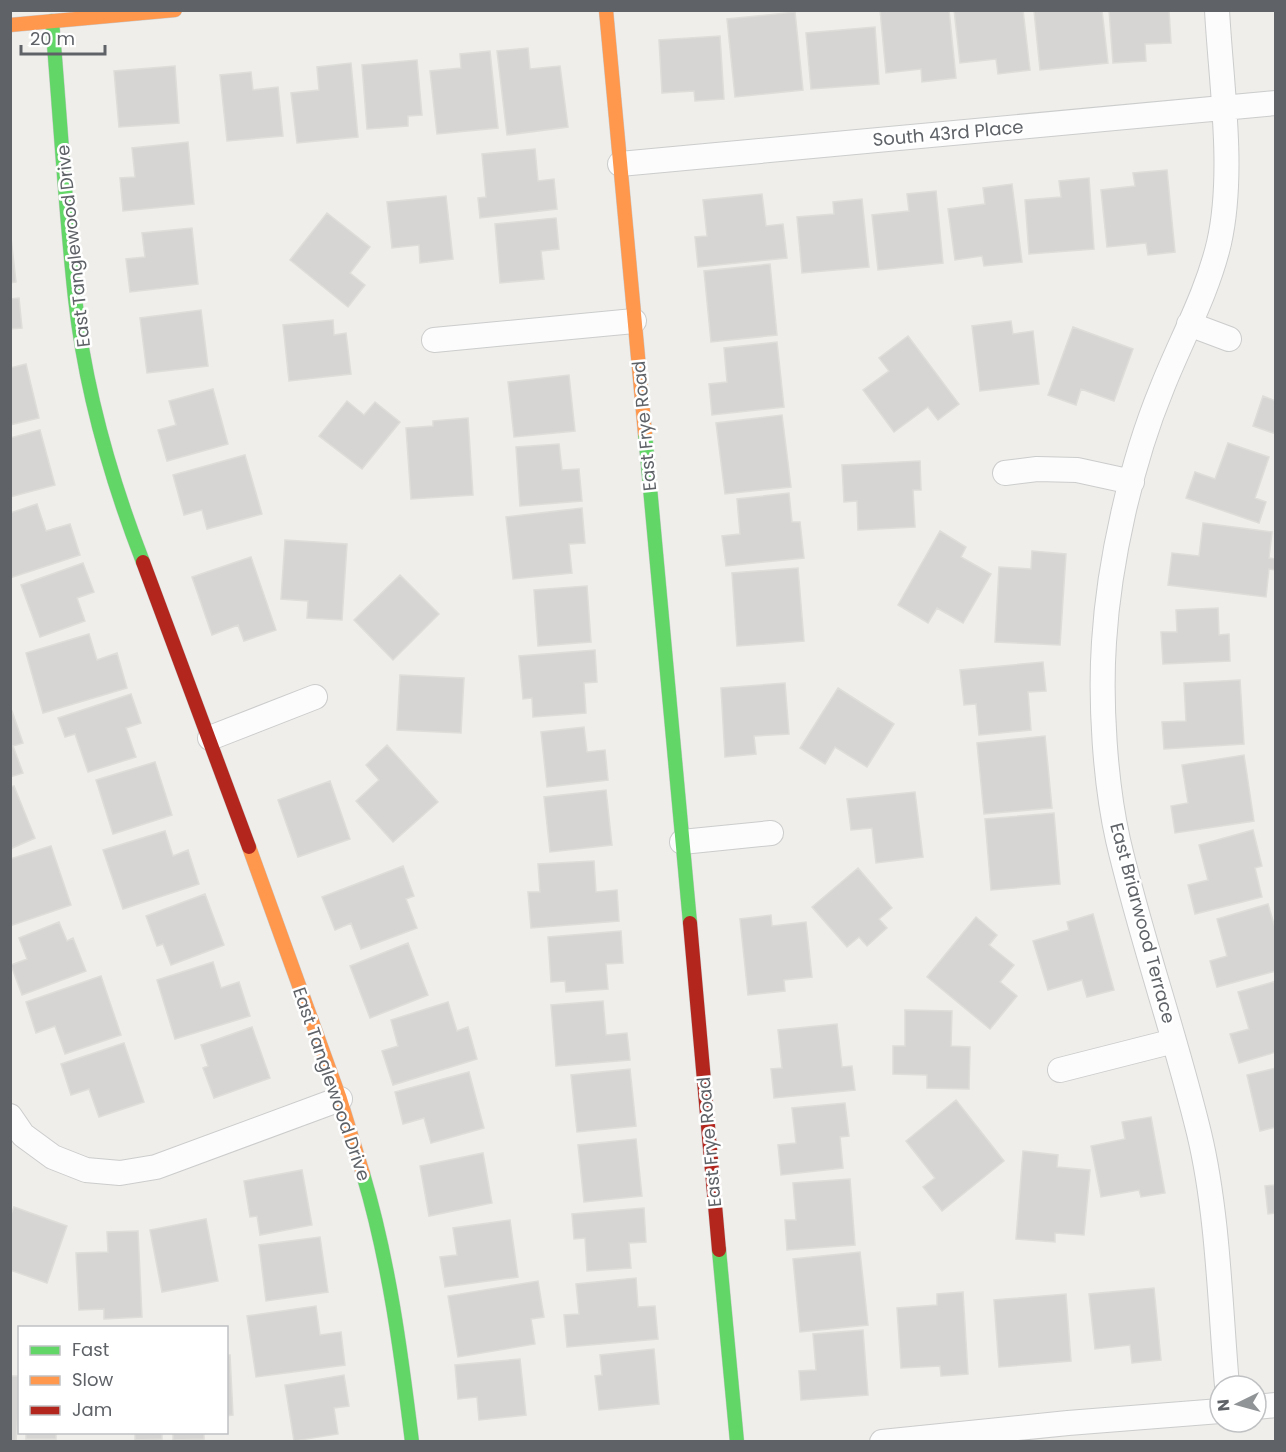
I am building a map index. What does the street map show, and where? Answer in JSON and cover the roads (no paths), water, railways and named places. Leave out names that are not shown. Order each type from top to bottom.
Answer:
[{"type":"street","points":[[10,25],[175,10]]},
{"type":"street","name":"East Frye Road","points":[[606,10],[736,1442]]},
{"type":"street","name":"East Briarwood Terrace","points":[[1218,10],[1225,197],[1219,242],[1205,288],[1160,392],[1131,482],[1111,584],[1104,643],[1103,703],[1108,777],[1117,836],[1140,928],[1174,1041],[1199,1136],[1210,1199],[1226,1374]]},
{"type":"street","name":"East Tanglewood Drive","points":[[52,21],[75,299],[86,367],[110,467],[127,521],[210,738],[340,1100],[372,1204],[403,1366],[412,1442]]},
{"type":"street","name":"South 43rd Place","points":[[620,164],[1275,103]]},
{"type":"street","points":[[434,340],[634,321]]},
{"type":"street","points":[[1189,324],[1229,339]]},
{"type":"street","points":[[1005,473],[1037,469],[1077,470],[1131,482]]},
{"type":"street","points":[[210,738],[315,698]]},
{"type":"street","points":[[682,842],[771,833]]},
{"type":"street","points":[[1060,1070],[1174,1041]]},
{"type":"street","points":[[10,1116],[23,1135],[53,1157],[86,1170],[120,1173],[156,1167],[340,1100]]},
{"type":"street","points":[[882,1442],[1068,1432],[1208,1413]]}]
